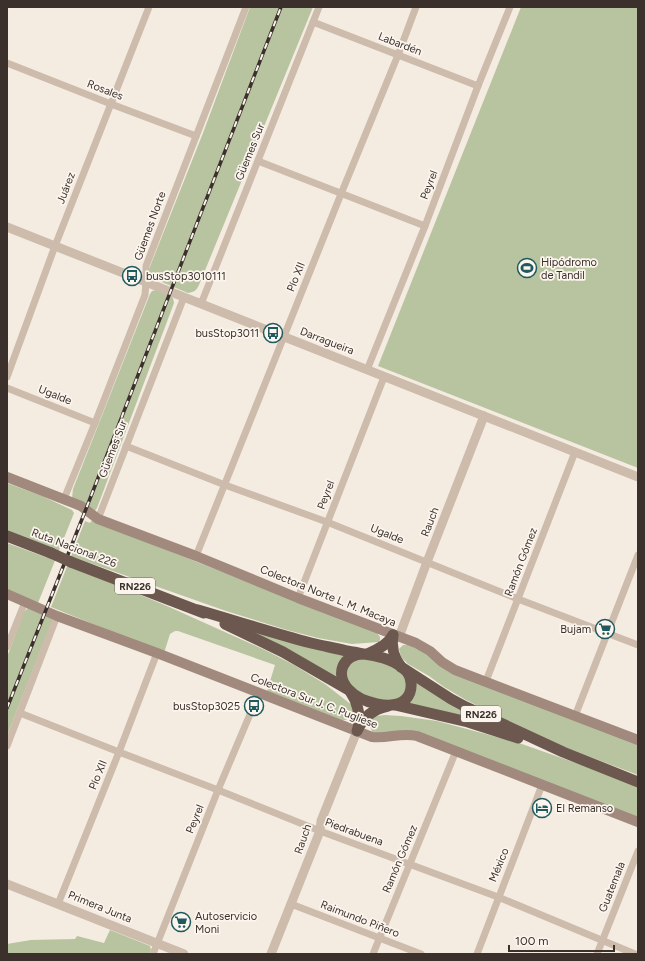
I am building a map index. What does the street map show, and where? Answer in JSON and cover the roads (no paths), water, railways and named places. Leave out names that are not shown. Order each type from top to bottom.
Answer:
[{"type":"highway","name":"Ruta Nacional 226","points":[[7,536],[198,610],[291,638],[332,648],[385,658],[466,707],[563,752],[638,782]]},
{"type":"highway","name":"Ruta Nacional 226","points":[[198,610],[283,652],[356,695],[369,701],[468,722],[563,752]]},
{"type":"highway","points":[[357,731],[359,714],[355,700],[344,682],[342,670],[344,664],[352,657],[376,650],[396,636]]},
{"type":"highway","points":[[357,731],[366,716],[376,709],[400,703],[407,698],[410,692],[411,681],[408,674],[397,661],[393,651],[392,644],[396,636]]},
{"type":"main road","name":"Colectora Norte L. M. Macaya","points":[[7,477],[82,507],[98,519],[196,556],[423,647],[449,666],[638,740]]},
{"type":"main road","name":"Colectora Sur J. C. Pugliese","points":[[7,594],[57,616],[157,653],[372,737],[383,738],[402,734],[417,736],[638,822]]},
{"type":"street","name":"Juárez","points":[[7,377],[55,246],[149,7]]},
{"type":"street","name":"Güemes Norte","points":[[64,499],[144,295],[146,266],[246,7]]},
{"type":"street","name":"Güemes Sur","points":[[201,304],[319,7]]},
{"type":"street","name":"Pío XII","points":[[196,556],[416,7]]},
{"type":"street","name":"Peyrel","points":[[367,370],[510,7]]},
{"type":"street","name":"Labardén","points":[[313,22],[478,86]]},
{"type":"street","name":"Rosales","points":[[7,63],[196,136]]},
{"type":"street","points":[[258,161],[425,226]]},
{"type":"street","name":"Darragueira","points":[[7,227],[638,477]]},
{"type":"street","name":"Güemes Sur","points":[[98,519],[184,297]]},
{"type":"street","name":"Peyrel","points":[[298,598],[384,377]]},
{"type":"street","name":"Ugalde","points":[[7,388],[95,423]]},
{"type":"street","name":"Rauch","points":[[396,636],[427,562],[484,416]]},
{"type":"street","name":"Ugalde","points":[[126,446],[225,485],[327,522],[518,599],[638,645]]},
{"type":"street","name":"Ramón Gómez","points":[[486,681],[575,452]]},
{"type":"street","points":[[575,716],[638,555]]},
{"type":"street","points":[[7,646],[25,602]]},
{"type":"street","points":[[7,746],[57,616]]},
{"type":"street","name":"Pío XII","points":[[58,904],[157,653]]},
{"type":"street","name":"Peyrel","points":[[153,954],[218,790],[259,693]]},
{"type":"street","name":"Piedrabuena","points":[[20,713],[218,790],[320,832],[498,897],[635,954]]},
{"type":"street","name":"Rauch","points":[[271,954],[320,832],[321,821],[357,731]]},
{"type":"street","name":"Ramón Gómez","points":[[373,954],[456,751]]},
{"type":"street","name":"México","points":[[477,954],[542,785]]},
{"type":"street","name":"Guatemala","points":[[597,954],[638,851]]},
{"type":"street","name":"Primera Junta","points":[[7,884],[184,954]]},
{"type":"street","name":"Raimundo Piñero","points":[[291,904],[421,954]]},
{"type":"railway","points":[[7,708],[281,7]]},
{"type":"place","name":"Hipódromo de Tandil","points":[[527,268]]},
{"type":"place","name":"busStop3010111","points":[[132,276]]},
{"type":"place","name":"busStop3011","points":[[273,333]]},
{"type":"place","name":"Bujam","points":[[605,629]]},
{"type":"place","name":"busStop3025","points":[[254,706]]},
{"type":"place","name":"El Remanso","points":[[542,808]]},
{"type":"place","name":"Autoservicio Moni","points":[[181,922]]}]
